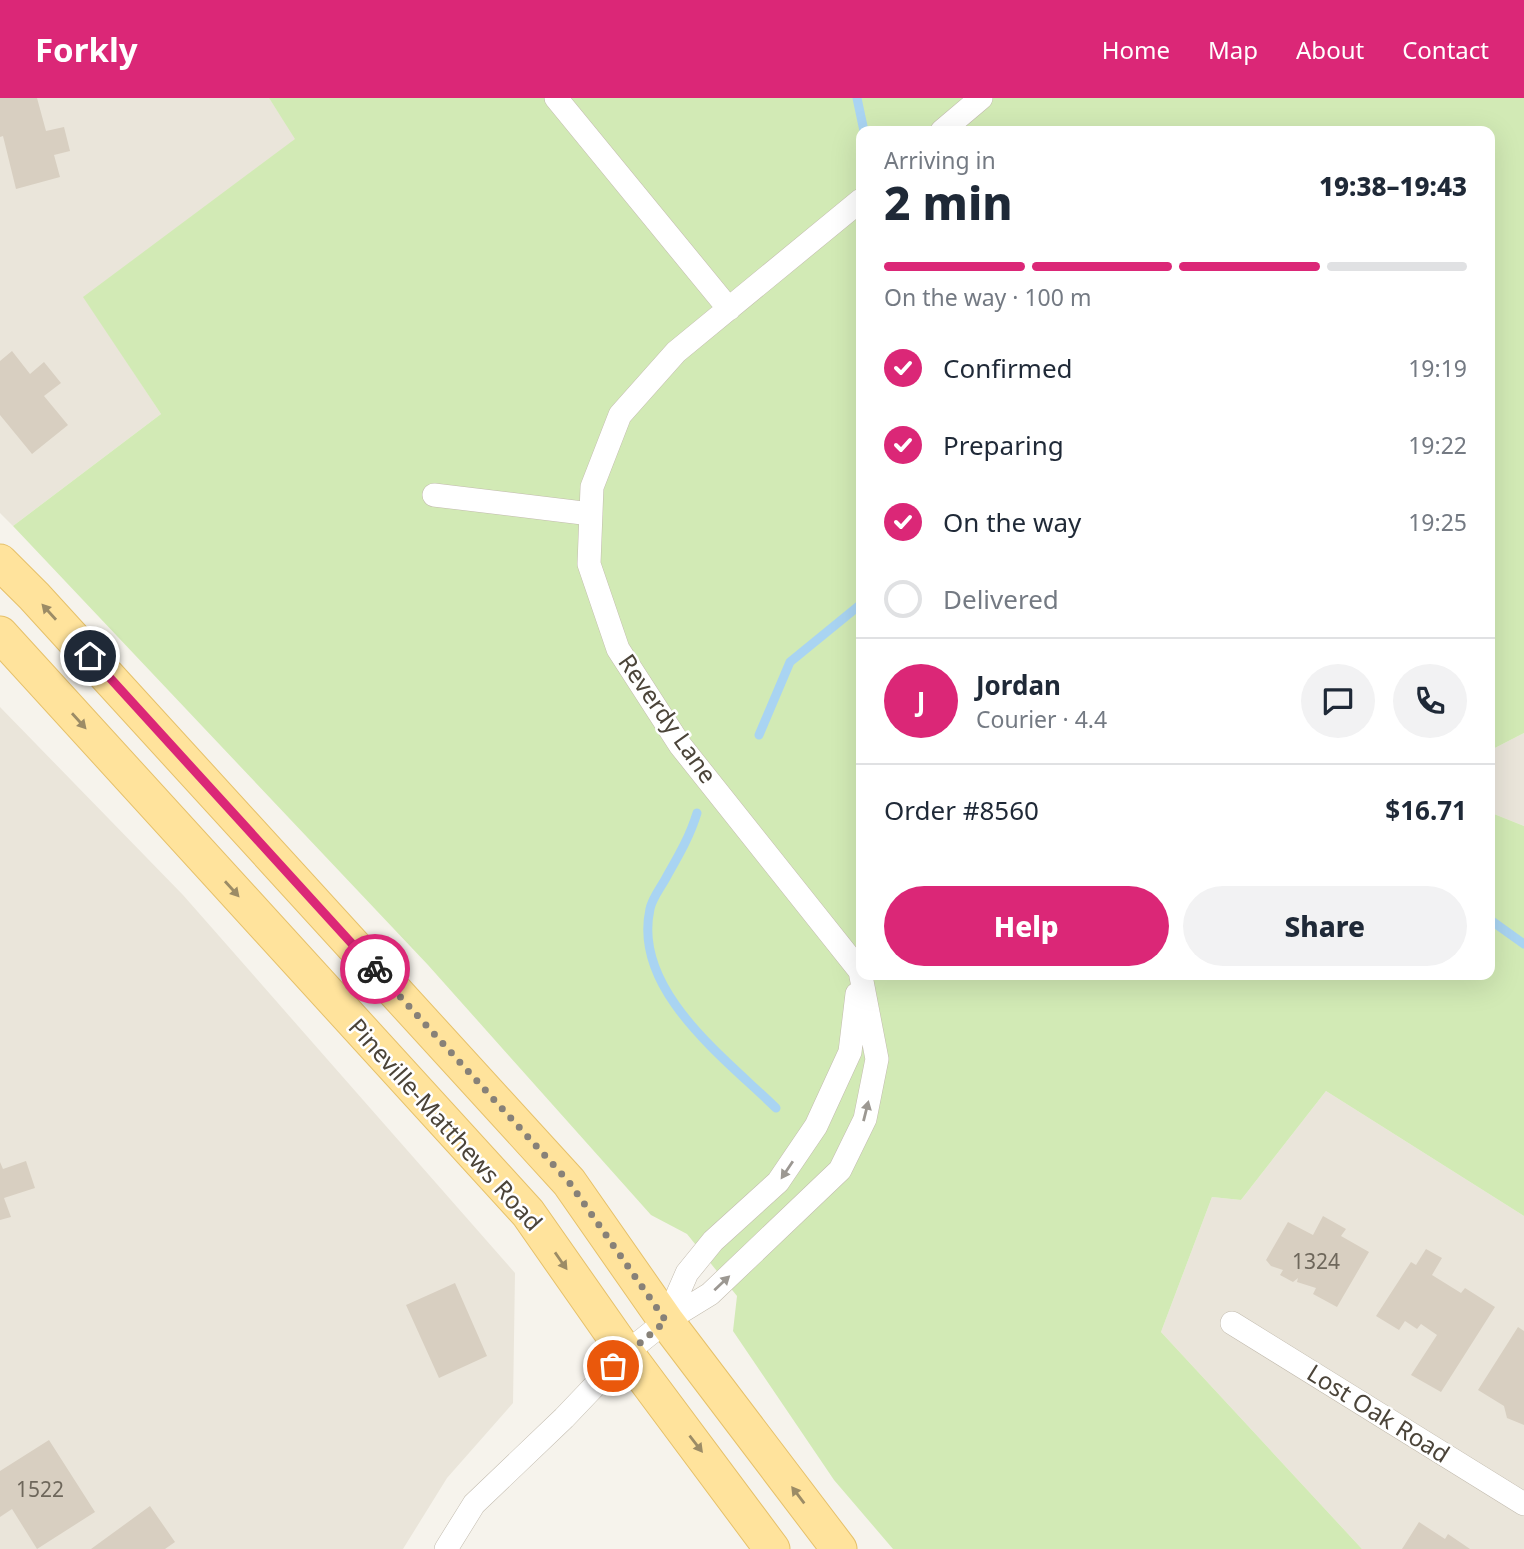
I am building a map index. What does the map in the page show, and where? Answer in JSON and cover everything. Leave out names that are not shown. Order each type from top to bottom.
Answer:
[{"type":"main road","points":[[0,562],[569,1182],[666,1321],[839,1549]]},
{"type":"main road","name":"Pineville-Matthews Road","points":[[0,634],[528,1213],[626,1353],[772,1549]]},
{"type":"street","points":[[555,98],[729,309]]},
{"type":"street","points":[[948,126],[981,98]]},
{"type":"street","name":"Reverdy Lane","points":[[856,204],[676,352],[620,415],[592,487],[589,564],[618,649],[680,745],[856,966]]},
{"type":"street","points":[[434,495],[591,514]]},
{"type":"street","name":"Reverdy Lane","points":[[666,1321],[687,1273],[713,1241],[778,1182],[816,1126],[850,1052],[859,980]]},
{"type":"street","name":"Reverdy Lane","points":[[446,1549],[474,1504],[564,1418],[626,1353],[666,1321],[710,1294],[840,1170],[865,1119],[877,1059],[862,980]]},
{"type":"street","name":"Lost Oak Road","points":[[1233,1323],[1524,1504]]},
{"type":"shaded area","points":[[0,98],[269,98],[296,139],[84,297],[161,414],[13,526],[0,513]]},
{"type":"shaded area","points":[[0,707],[183,895],[515,1273],[513,1403],[447,1478],[403,1549],[0,1549]]},
{"type":"shaded area","points":[[1524,733],[1524,826],[1495,814],[1495,748]]},
{"type":"shaded area","points":[[1326,1091],[1524,1216],[1524,1549],[1362,1549],[1161,1332],[1212,1197],[1241,1200]]},
{"type":"green space","points":[[269,98],[1524,98],[1524,733],[1495,748],[1495,126],[856,126],[856,980],[1495,980],[1495,814],[1524,826],[1524,1216],[1326,1091],[1241,1200],[1212,1197],[1161,1332],[1362,1549],[893,1549],[834,1480],[733,1331],[737,1296],[687,1234],[651,1215],[428,965],[13,526],[161,414],[83,297],[295,139]]},
{"type":"building","points":[[0,98],[37,98],[46,131],[64,127],[70,151],[54,155],[60,177],[16,189],[3,136],[0,137]]},
{"type":"building","points":[[12,351],[30,374],[44,362],[61,383],[44,396],[68,425],[32,454],[0,415],[0,361]]},
{"type":"building","points":[[26,1161],[35,1188],[4,1198],[11,1217],[0,1220],[0,1162],[3,1169]]},
{"type":"building","points":[[1323,1216],[1346,1229],[1341,1236],[1369,1252],[1337,1307],[1313,1294],[1316,1288],[1297,1282],[1298,1278],[1293,1282],[1280,1275],[1283,1270],[1271,1266],[1266,1260],[1288,1222],[1313,1235]]},
{"type":"building","points":[[1426,1249],[1442,1258],[1432,1275],[1461,1293],[1465,1288],[1495,1307],[1441,1392],[1411,1375],[1437,1335],[1421,1324],[1417,1329],[1405,1321],[1399,1330],[1376,1316],[1411,1262],[1416,1265]]},
{"type":"building","points":[[455,1283],[487,1356],[439,1378],[406,1305]]},
{"type":"building","points":[[1518,1327],[1524,1331],[1524,1425],[1507,1418],[1504,1406],[1478,1390]]},
{"type":"building","points":[[49,1440],[95,1512],[37,1549],[12,1509],[0,1517],[0,1471]]},
{"type":"building","points":[[150,1506],[175,1542],[165,1549],[91,1549]]},
{"type":"building","points":[[1419,1522],[1445,1539],[1448,1534],[1470,1549],[1402,1549]]},
{"type":"waterway","points":[[857,98],[863,126]]},
{"type":"waterway","points":[[759,735],[790,662],[856,608]]},
{"type":"waterway","points":[[697,813],[684,845],[651,905],[648,939],[655,967],[687,1020],[776,1108]]},
{"type":"waterway","points":[[1495,923],[1524,944]]},
{"type":"way so far","points":[[375,969],[569,1182],[666,1321],[613,1366]]},
{"type":"route","points":[[90,656],[375,969]]}]
